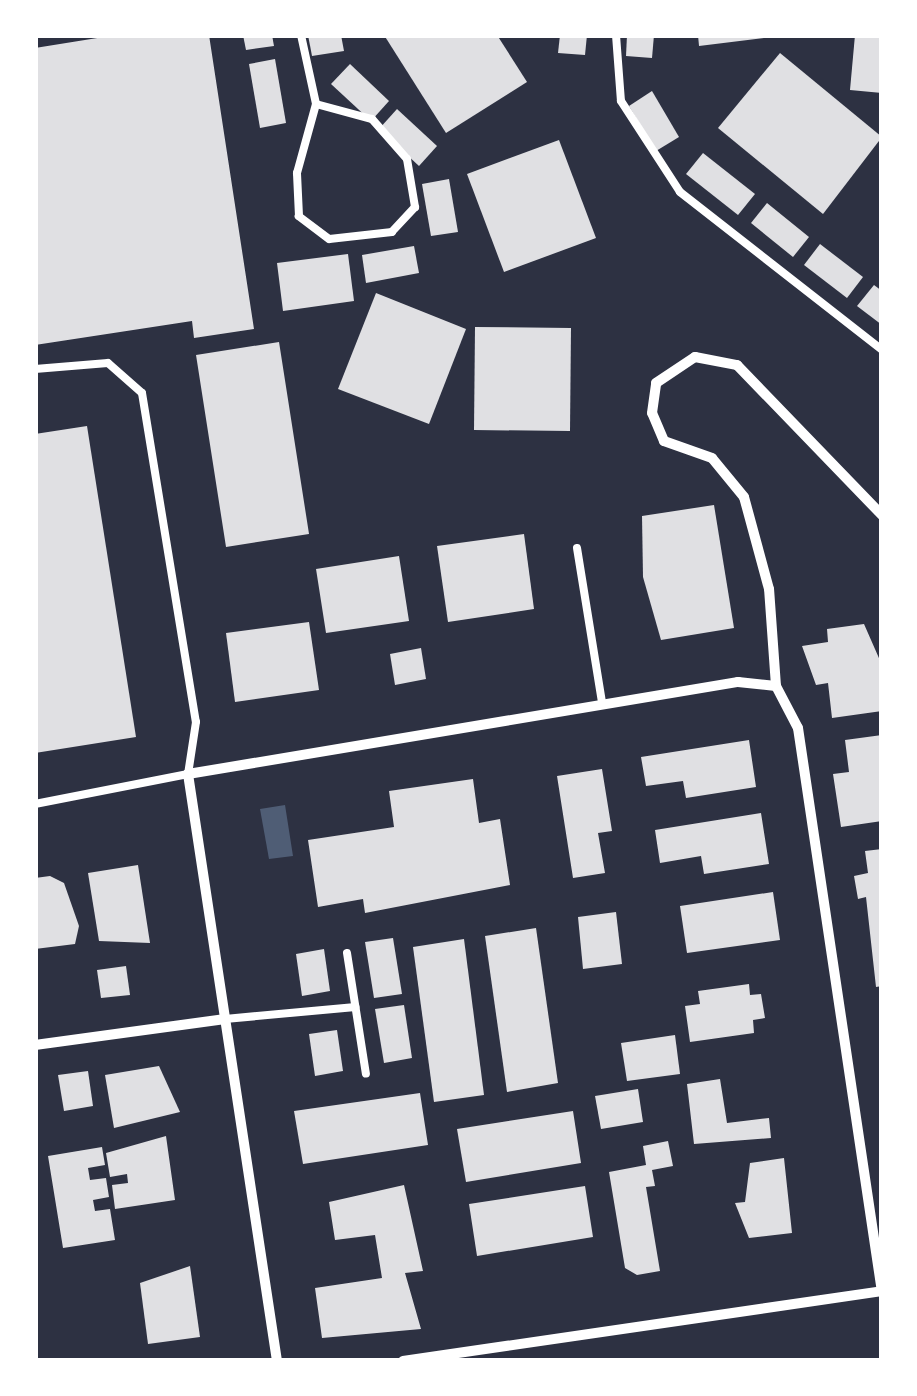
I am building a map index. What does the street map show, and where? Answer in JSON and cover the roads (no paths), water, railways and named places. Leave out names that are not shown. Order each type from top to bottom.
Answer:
[{"type":"street","points":[[403,1361],[882,1291],[798,728],[776,686],[769,589],[744,498],[712,458],[664,441],[652,413],[656,383],[695,357],[737,365],[882,515]]},
{"type":"street","points":[[277,1361],[188,774],[738,682],[776,686]]},
{"type":"street","points":[[35,1045],[225,1020]]},
{"type":"lane","points":[[301,35],[316,104],[300,154],[299,216],[329,239],[392,232],[415,207],[407,159],[372,119],[316,104]]},
{"type":"lane","points":[[616,35],[621,102],[680,192],[882,350]]},
{"type":"lane","points":[[35,369],[108,363],[126,376],[152,423],[196,722],[188,774],[35,804]]},
{"type":"lane","points":[[577,548],[602,704]]},
{"type":"lane","points":[[347,952],[366,1074]]},
{"type":"lane","points":[[225,1020],[355,1006]]},
{"type":"water","points":[[285,805],[293,856],[269,859],[260,809]]}]
